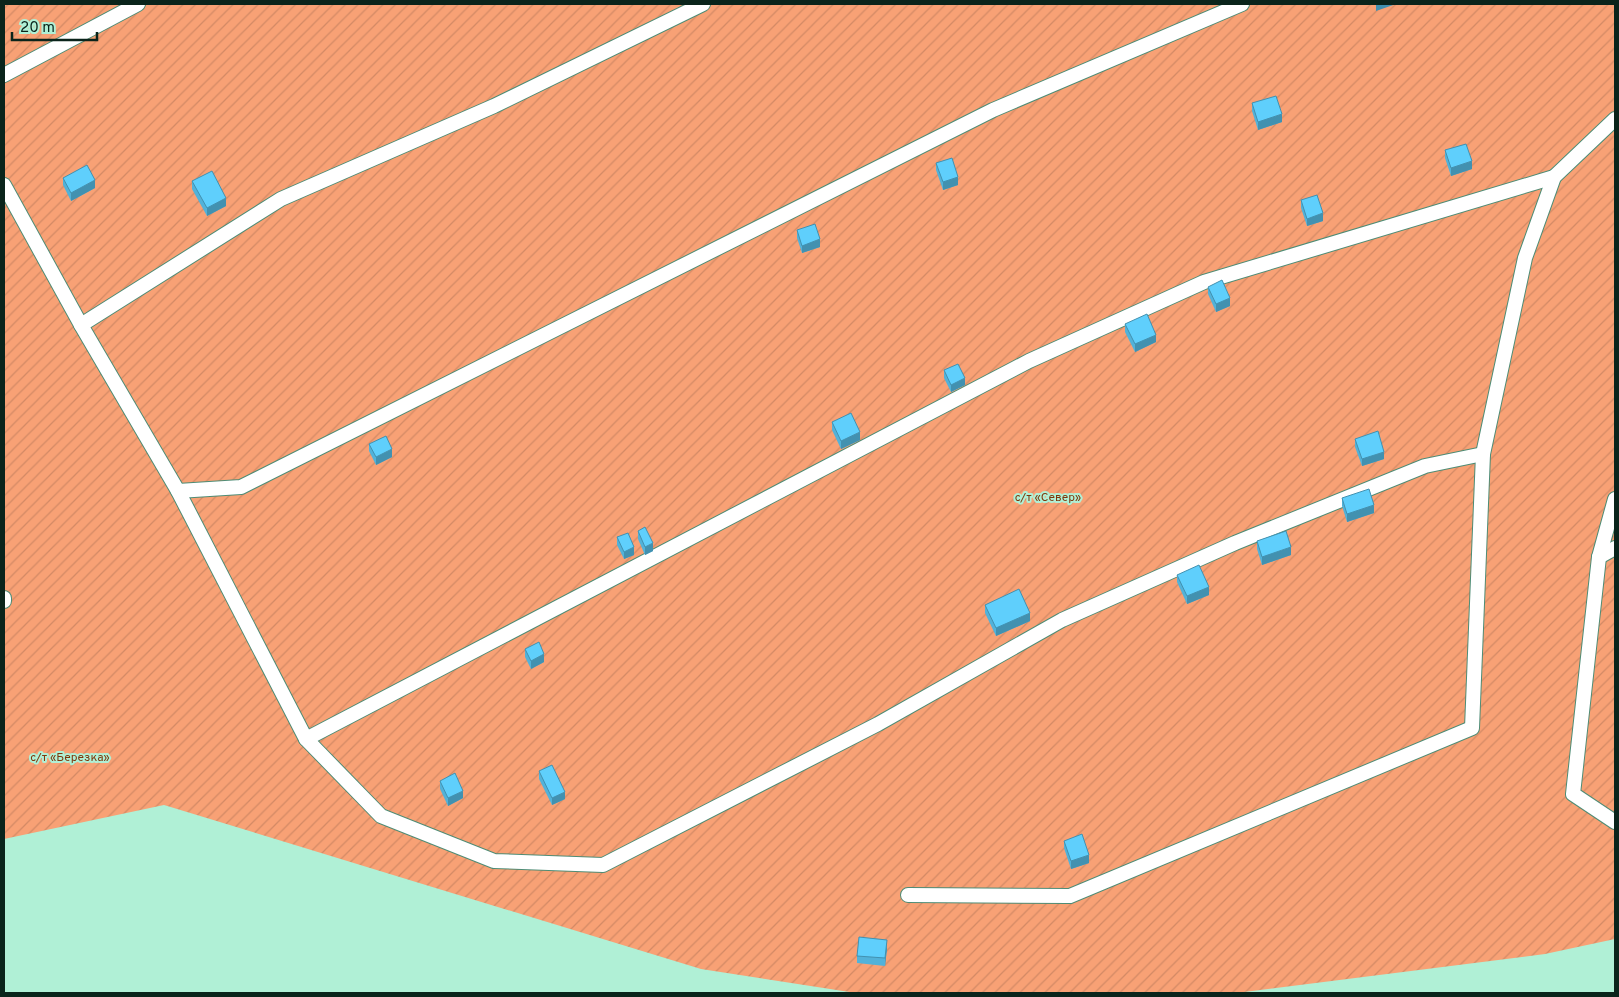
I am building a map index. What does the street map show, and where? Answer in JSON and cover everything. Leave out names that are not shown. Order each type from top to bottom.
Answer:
[{"type":"lane","points":[[4,75],[138,4]]},
{"type":"lane","points":[[81,324],[282,199],[494,106],[703,4]]},
{"type":"lane","points":[[178,492],[241,487],[993,110],[1242,4]]},
{"type":"lane","points":[[908,895],[1070,896],[1472,728],[1484,454],[1525,258],[1554,178],[1615,119]]},
{"type":"lane","points":[[306,740],[1038,357],[1204,282],[1554,178]]},
{"type":"lane","points":[[4,185],[81,324],[178,492],[306,740],[381,816],[494,861],[603,865],[878,724],[1062,620],[1235,543],[1425,466],[1484,454]]},
{"type":"lane","points":[[1615,499],[1599,558],[1573,794],[1615,822]]},
{"type":"lane","points":[[1599,558],[1615,548]]},
{"type":"green space","name":"с/т «Север»","points":[[4,4],[1615,4],[1615,939],[1545,954],[1236,993],[856,993],[701,969],[164,805],[4,839]]},
{"type":"building","points":[[1276,96],[1282,114],[1258,122],[1252,103]]},
{"type":"building","points":[[1466,144],[1472,161],[1451,168],[1445,150]]},
{"type":"building","points":[[952,158],[958,177],[943,182],[936,163]]},
{"type":"building","points":[[87,165],[95,180],[71,193],[63,178]]},
{"type":"building","points":[[212,171],[226,198],[207,208],[192,181]]},
{"type":"building","points":[[1317,195],[1323,213],[1307,219],[1301,200]]},
{"type":"building","points":[[815,224],[820,239],[802,246],[797,230]]},
{"type":"building","points":[[1222,280],[1230,298],[1216,304],[1208,287]]},
{"type":"building","points":[[1147,314],[1156,335],[1135,344],[1125,324]]},
{"type":"building","points":[[958,364],[965,378],[951,385],[944,370]]},
{"type":"building","points":[[851,413],[860,432],[841,441],[832,422]]},
{"type":"building","points":[[1378,431],[1384,452],[1362,459],[1355,439]]},
{"type":"building","points":[[386,436],[392,449],[376,457],[369,444]]},
{"type":"building","points":[[1369,489],[1374,505],[1347,514],[1342,498]]},
{"type":"building","points":[[645,527],[653,543],[645,547],[638,531]]},
{"type":"building","points":[[1286,531],[1291,547],[1262,557],[1257,541]]},
{"type":"building","points":[[628,533],[634,547],[624,552],[617,537]]},
{"type":"building","points":[[1199,565],[1209,587],[1187,596],[1177,575]]},
{"type":"building","points":[[1019,589],[1030,613],[996,628],[985,605]]},
{"type":"building","points":[[539,642],[544,654],[531,661],[525,649]]},
{"type":"building","points":[[552,765],[565,792],[552,798],[539,771]]},
{"type":"building","points":[[455,773],[463,791],[448,798],[440,781]]},
{"type":"building","points":[[1082,834],[1089,855],[1071,861],[1064,841]]},
{"type":"building","points":[[859,937],[887,940],[885,958],[857,956]]},
{"type":"park label","name":"с/т «Березка»","points":[[70,758]]}]
